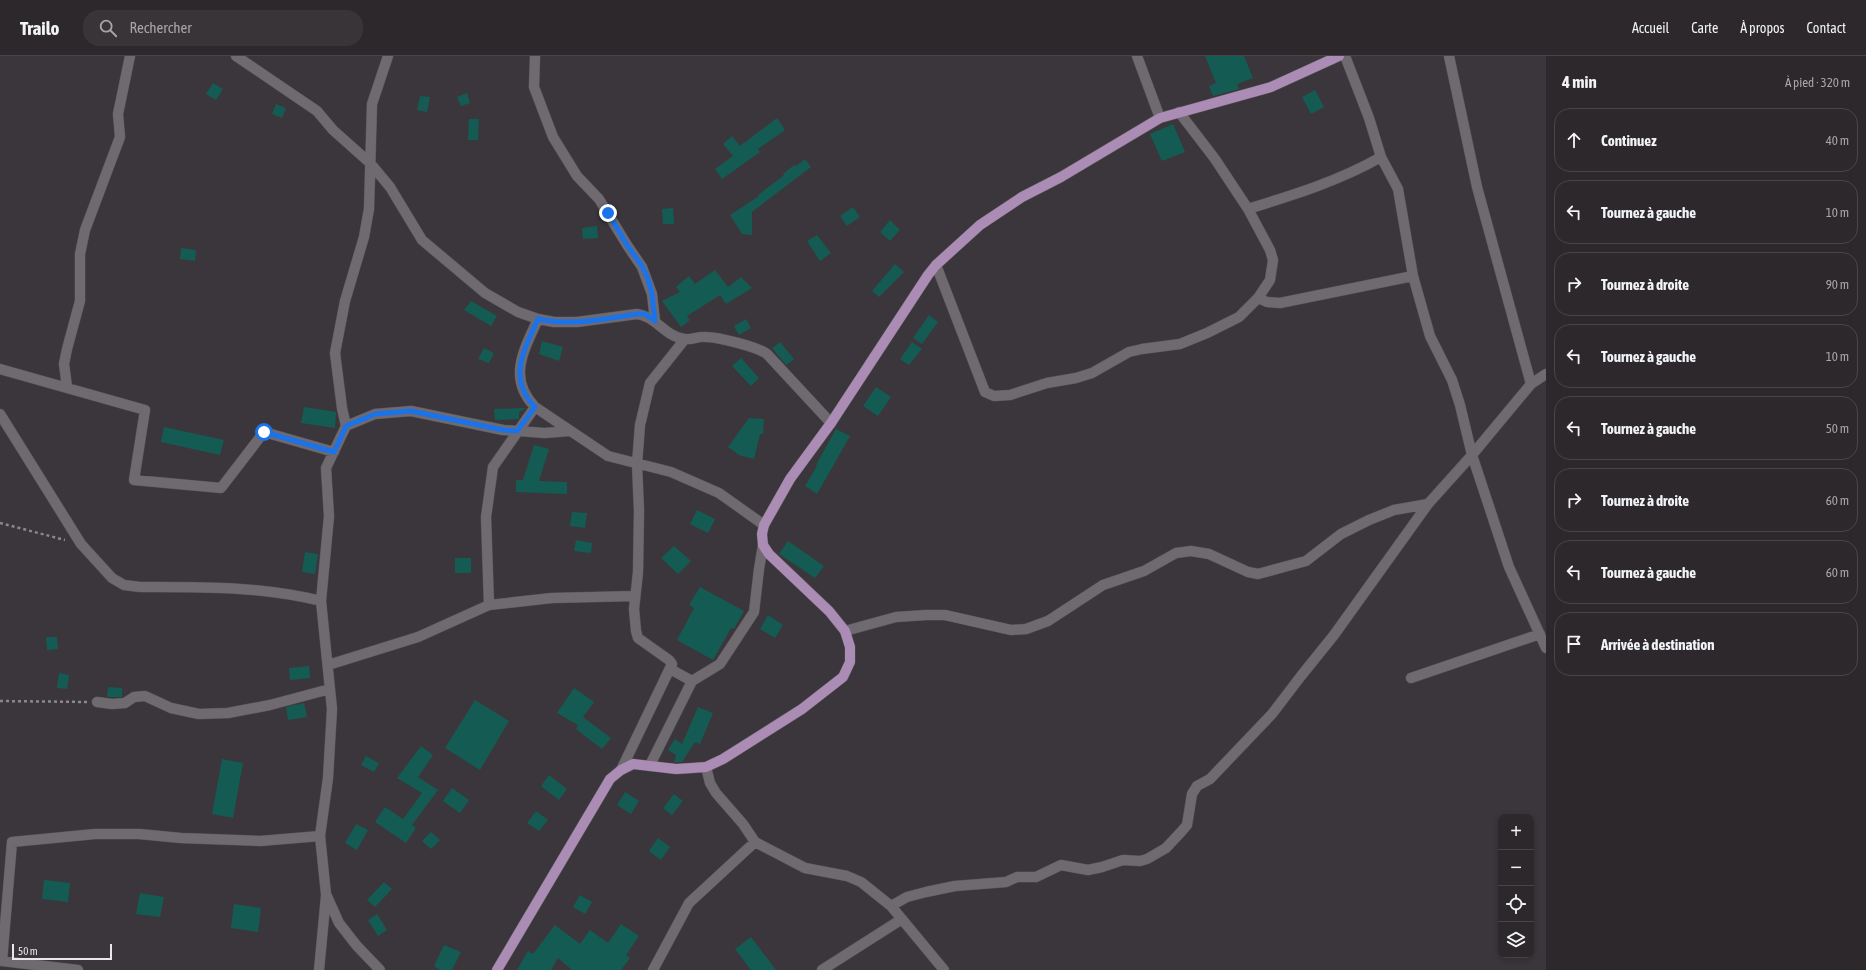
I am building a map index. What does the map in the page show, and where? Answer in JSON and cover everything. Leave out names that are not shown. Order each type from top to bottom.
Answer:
[{"type":"main road","points":[[497,970],[610,780],[621,770],[633,764],[676,769],[706,767],[723,759],[796,713],[843,677],[850,662],[850,647],[845,631],[829,611],[798,580],[782,568],[763,545],[762,534],[764,525],[790,479],[831,423],[936,265],[980,225],[1016,201],[1061,177],[1160,118],[1271,87],[1339,56]]},
{"type":"street","points":[[67,387],[64,364],[66,349],[80,301],[80,254],[84,236],[120,137],[118,114],[130,56]]},
{"type":"street","points":[[236,56],[317,111],[333,130],[370,163],[390,186],[422,240],[485,293],[518,312],[538,319],[554,322],[577,322],[645,314],[669,333],[685,339],[706,337],[763,351],[831,423]]},
{"type":"street","points":[[319,970],[326,894],[320,836],[331,744],[332,709],[321,602],[329,516],[326,468],[346,426],[335,353],[345,301],[364,237],[369,209],[372,104],[388,56]]},
{"type":"street","points":[[535,56],[534,87],[553,137],[577,176],[599,199],[627,245],[642,266],[652,294],[655,321]]},
{"type":"street","points":[[1137,56],[1160,118]]},
{"type":"street","points":[[1345,56],[1369,118],[1380,157],[1398,188],[1413,276],[1430,336],[1452,380],[1472,455],[1509,567],[1546,648]]},
{"type":"street","points":[[1449,56],[1477,186],[1531,384]]},
{"type":"street","points":[[936,265],[985,392],[994,396],[1010,395],[1047,383],[1076,378],[1092,373],[1129,352],[1180,344],[1207,333],[1238,317],[1258,298],[1270,280],[1273,260],[1270,250],[1248,209],[1215,160],[1179,112]]},
{"type":"street","points":[[1248,209],[1304,191],[1358,170],[1380,157]]},
{"type":"street","points":[[1258,298],[1267,302],[1280,303],[1413,276]]},
{"type":"street","points":[[538,319],[520,361],[519,374],[522,389],[528,400],[535,407],[608,456],[671,472],[719,493],[764,525]]},
{"type":"street","points":[[621,770],[672,664],[669,660],[638,638],[634,621],[639,544],[637,464],[640,425],[650,383],[685,339]]},
{"type":"street","points":[[0,369],[145,410],[134,480],[221,488],[264,432],[334,452]]},
{"type":"street","points":[[891,906],[907,897],[955,886],[1006,882],[1017,877],[1036,877],[1060,865],[1088,870],[1102,868],[1123,860],[1140,861],[1147,859],[1166,848],[1187,825],[1192,794],[1198,786],[1210,779],[1272,714],[1334,635],[1428,504],[1472,455],[1531,384],[1546,374]]},
{"type":"street","points":[[488,605],[486,517],[493,467],[535,407]]},
{"type":"street","points":[[346,426],[375,414],[411,411],[503,430],[545,433],[570,431]]},
{"type":"street","points":[[0,414],[81,544],[112,578],[124,585],[140,587],[240,588],[292,594],[321,602]]},
{"type":"street","points":[[845,631],[896,617],[926,615],[945,615],[1011,630],[1026,628],[1048,621],[1103,585],[1144,571],[1176,553],[1191,551],[1209,554],[1248,572],[1258,574],[1306,561],[1341,534],[1368,520],[1394,510],[1428,504]]},
{"type":"street","points":[[650,765],[692,681],[720,664],[754,612],[763,545]]},
{"type":"street","points":[[328,665],[418,637],[488,605],[552,598],[635,596]]},
{"type":"street","points":[[1411,678],[1540,634]]},
{"type":"street","points":[[670,669],[692,681]]},
{"type":"street","points":[[97,702],[112,704],[125,703],[134,698],[145,696],[171,708],[199,714],[228,713],[270,705],[330,689]]},
{"type":"street","points":[[706,767],[710,783],[716,793],[743,824],[755,842],[805,868],[847,876],[861,882],[891,906],[944,970]]},
{"type":"street","points":[[78,970],[2,962],[12,842],[95,834],[140,834],[181,838],[260,841],[320,836]]},
{"type":"street","points":[[654,970],[690,903],[755,842]]},
{"type":"street","points":[[326,894],[339,923],[380,970]]},
{"type":"street","points":[[822,970],[902,919]]},
{"type":"path","points":[[0,523],[81,544]]},
{"type":"path","points":[[0,700],[97,702]]},
{"type":"building","points":[[1205,56],[1244,56],[1253,78],[1237,84],[1239,89],[1213,96],[1209,86],[1216,83]]},
{"type":"building","points":[[213,83],[223,89],[216,100],[206,94]]},
{"type":"building","points":[[1315,90],[1324,107],[1311,114],[1302,97]]},
{"type":"building","points":[[467,93],[470,103],[461,106],[457,97]]},
{"type":"building","points":[[420,96],[430,97],[427,112],[417,110]]},
{"type":"building","points":[[276,104],[286,108],[282,118],[272,114]]},
{"type":"building","points":[[777,118],[785,130],[758,149],[760,152],[722,179],[715,169],[733,156],[723,144],[732,136],[740,146]]},
{"type":"building","points":[[469,119],[479,119],[478,140],[468,140]]},
{"type":"building","points":[[1173,124],[1185,152],[1162,161],[1150,134]]},
{"type":"building","points":[[805,159],[811,167],[752,212],[752,235],[742,234],[730,215],[759,196],[758,195],[784,175],[783,174],[794,165],[796,166]]},
{"type":"building","points":[[853,207],[860,217],[847,226],[840,216]]},
{"type":"building","points":[[673,208],[674,224],[663,224],[662,209]]},
{"type":"building","points":[[890,220],[900,230],[890,241],[880,232]]},
{"type":"building","points":[[597,226],[598,238],[583,239],[582,228]]},
{"type":"building","points":[[817,235],[831,253],[820,261],[807,241]]},
{"type":"building","points":[[181,248],[196,250],[195,261],[180,259]]},
{"type":"building","points":[[895,264],[904,272],[879,297],[872,291]]},
{"type":"building","points":[[715,270],[728,287],[741,277],[752,288],[726,304],[720,295],[687,316],[690,320],[681,327],[662,301],[680,292],[676,287],[689,276],[695,284]]},
{"type":"building","points":[[471,301],[497,316],[491,326],[464,310]]},
{"type":"building","points":[[929,315],[938,322],[922,344],[913,338]]},
{"type":"building","points":[[746,319],[751,328],[739,335],[734,326]]},
{"type":"building","points":[[542,341],[563,347],[559,361],[539,354]]},
{"type":"building","points":[[780,342],[794,359],[786,365],[772,348]]},
{"type":"building","points":[[912,342],[922,349],[909,365],[900,359]]},
{"type":"building","points":[[484,348],[494,353],[489,363],[478,359]]},
{"type":"building","points":[[741,358],[759,378],[751,386],[732,366]]},
{"type":"building","points":[[876,387],[891,397],[878,416],[863,406]]},
{"type":"building","points":[[304,407],[336,412],[335,428],[301,423]]},
{"type":"building","points":[[526,408],[519,412],[519,419],[495,420],[494,409]]},
{"type":"building","points":[[749,418],[764,419],[763,434],[760,434],[754,459],[739,455],[728,447]]},
{"type":"building","points":[[164,427],[224,440],[220,455],[161,442]]},
{"type":"building","points":[[836,429],[850,436],[817,494],[805,486]]},
{"type":"building","points":[[534,445],[549,449],[539,481],[567,482],[567,494],[516,492],[516,480],[523,480]]},
{"type":"building","points":[[697,510],[715,519],[708,533],[690,524]]},
{"type":"building","points":[[572,512],[587,513],[585,528],[570,526]]},
{"type":"building","points":[[576,540],[592,543],[591,553],[574,551]]},
{"type":"building","points":[[788,541],[824,566],[815,578],[779,554]]},
{"type":"building","points":[[674,546],[691,561],[678,574],[661,558]]},
{"type":"building","points":[[305,552],[318,554],[315,574],[302,572]]},
{"type":"building","points":[[455,558],[471,558],[471,573],[455,573]]},
{"type":"building","points":[[700,587],[744,611],[734,629],[731,628],[713,660],[677,640],[694,608],[689,605]]},
{"type":"building","points":[[768,615],[783,625],[775,638],[760,629]]},
{"type":"building","points":[[46,637],[57,637],[58,649],[47,650]]},
{"type":"building","points":[[309,666],[310,678],[290,680],[289,668]]},
{"type":"building","points":[[59,673],[69,675],[67,689],[57,688]]},
{"type":"building","points":[[108,687],[122,688],[122,697],[107,697]]},
{"type":"building","points":[[574,688],[594,702],[583,717],[611,738],[602,749],[576,729],[578,725],[557,713]]},
{"type":"building","points":[[475,700],[509,721],[480,770],[445,748]]},
{"type":"building","points":[[304,703],[307,717],[288,720],[286,707]]},
{"type":"building","points":[[698,707],[713,713],[700,744],[695,742],[682,762],[674,762],[676,755],[668,750],[675,739],[682,744]]},
{"type":"building","points":[[421,746],[433,755],[418,777],[438,790],[412,825],[416,828],[406,843],[375,822],[385,807],[403,819],[422,793],[397,778]]},
{"type":"building","points":[[366,756],[379,763],[374,772],[361,765]]},
{"type":"building","points":[[222,759],[243,763],[233,818],[212,814]]},
{"type":"building","points":[[549,775],[567,789],[559,800],[541,786]]},
{"type":"building","points":[[452,788],[469,800],[460,813],[443,801]]},
{"type":"building","points":[[625,792],[639,801],[631,814],[617,805]]},
{"type":"building","points":[[674,794],[683,801],[672,815],[663,808]]},
{"type":"building","points":[[536,811],[548,820],[539,831],[527,823]]},
{"type":"building","points":[[356,824],[368,830],[357,850],[345,843]]},
{"type":"building","points":[[431,832],[440,840],[431,849],[422,841]]},
{"type":"building","points":[[658,838],[670,847],[661,860],[649,851]]},
{"type":"building","points":[[44,880],[70,883],[68,902],[42,899]]},
{"type":"building","points":[[384,882],[392,889],[375,907],[367,900]]},
{"type":"building","points":[[140,893],[164,897],[160,917],[136,914]]},
{"type":"building","points":[[580,895],[592,902],[585,914],[573,907]]},
{"type":"building","points":[[234,904],[261,908],[258,932],[231,928]]},
{"type":"building","points":[[377,914],[387,930],[378,936],[368,920]]},
{"type":"building","points":[[621,924],[639,936],[626,955],[630,958],[621,970],[572,970],[558,958],[551,970],[517,970],[528,951],[533,954],[555,925],[580,944],[590,930],[608,943]]},
{"type":"building","points":[[751,937],[776,970],[751,970],[735,949]]},
{"type":"building","points":[[444,945],[461,952],[452,970],[440,970],[434,966]]},
{"type":"route","points":[[264,432],[334,452],[346,426],[375,414],[411,411],[503,430],[517,431],[535,407],[528,400],[522,389],[519,374],[520,361],[538,319],[554,322],[577,322],[645,314],[655,321],[652,294],[648,279],[642,266],[627,245],[608,213]]}]
